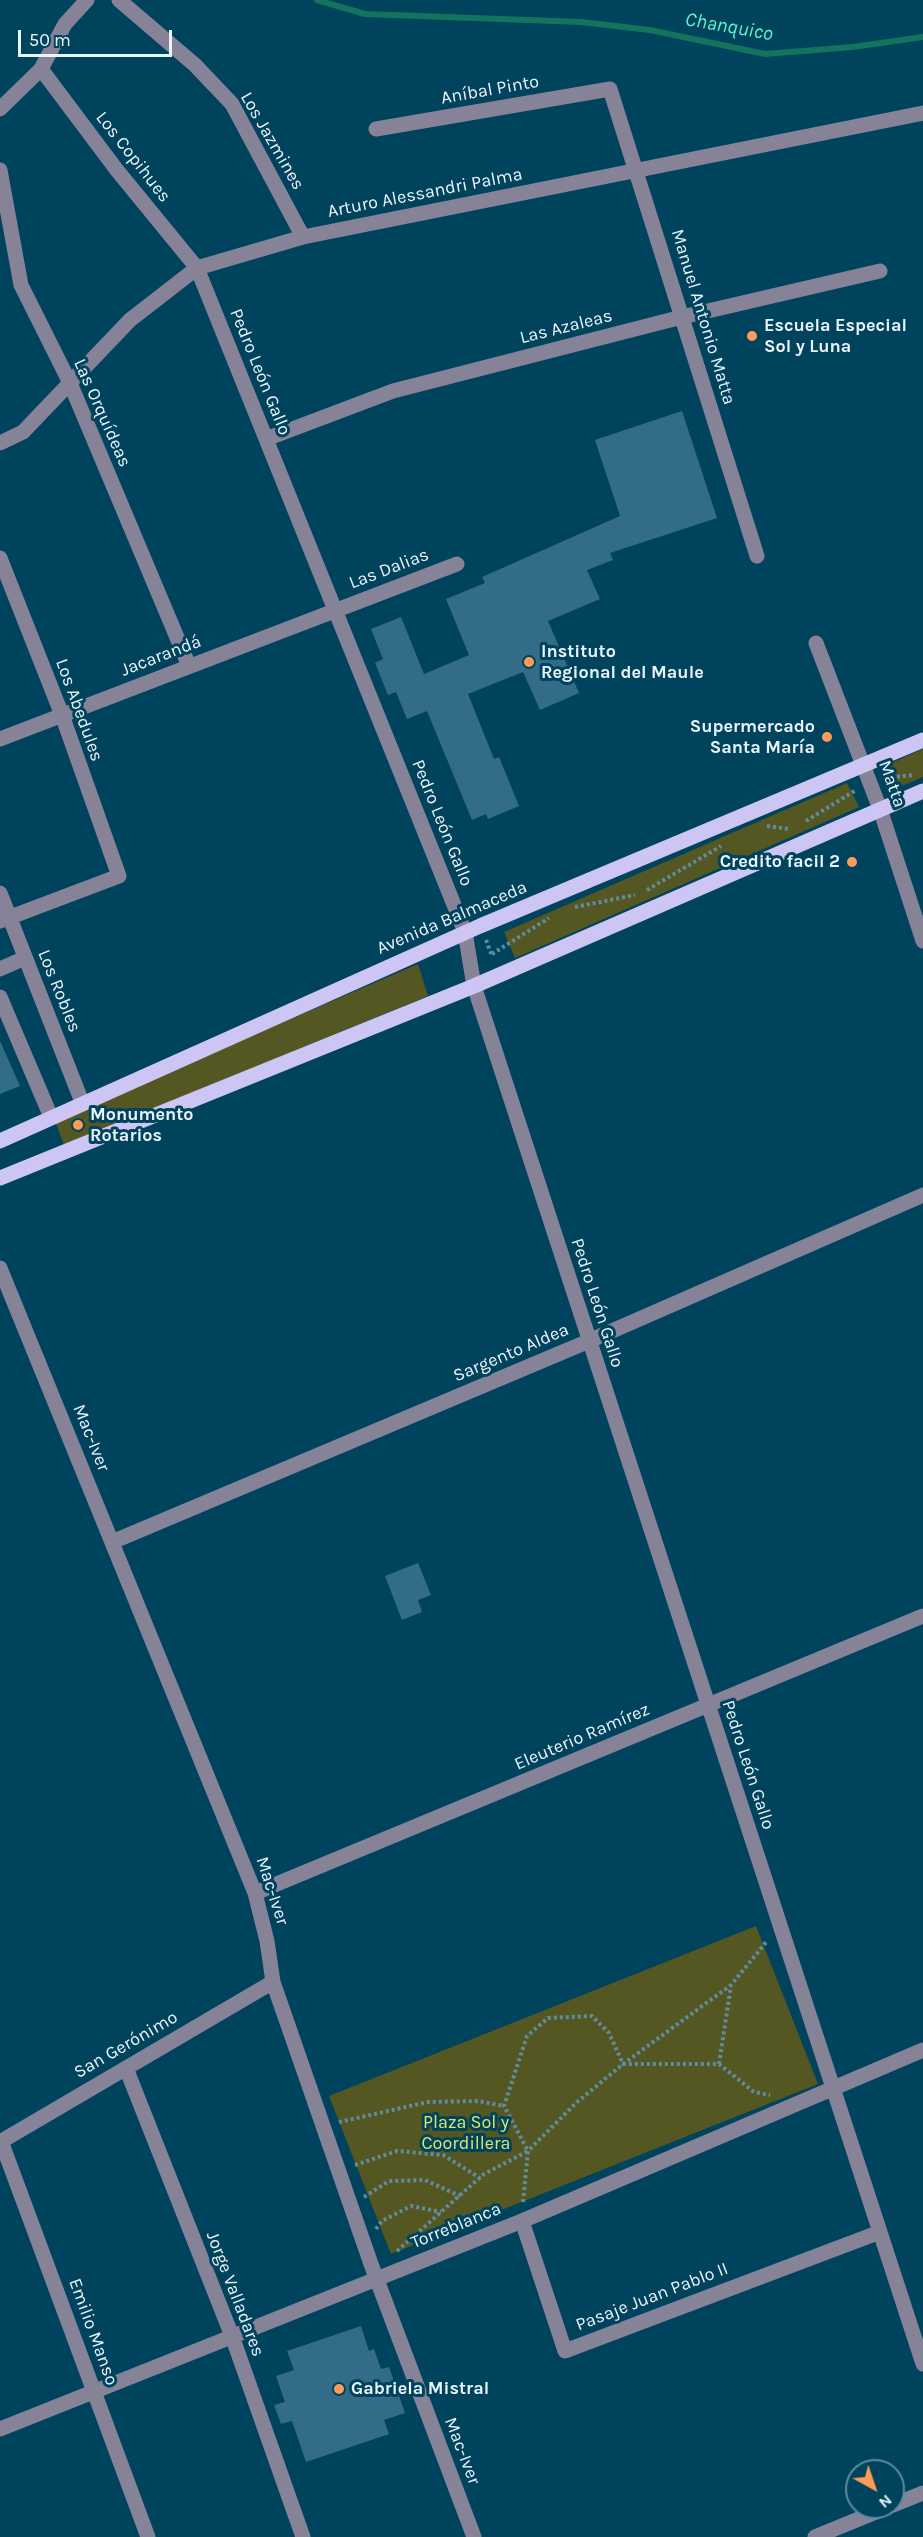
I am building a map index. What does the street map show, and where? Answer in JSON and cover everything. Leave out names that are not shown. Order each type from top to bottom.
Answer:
[{"type":"main road","name":"Avenida Balmaceda","points":[[0,1141],[82,1102],[465,932],[923,740]]},
{"type":"main road","points":[[0,1178],[474,986],[923,791]]},
{"type":"street","points":[[0,109],[41,69],[65,24],[87,0]]},
{"type":"street","name":"Los Jazmines","points":[[119,0],[195,64],[232,104],[303,237]]},
{"type":"street","name":"Los Copihues","points":[[41,69],[116,169],[197,267]]},
{"type":"street","name":"Aníbal Pinto","points":[[376,129],[610,89]]},
{"type":"street","name":"Manuel Antonio Matta","points":[[610,89],[757,556]]},
{"type":"street","name":"Arturo Alessandri Palma","points":[[0,444],[23,432],[130,320],[197,267],[303,237],[923,113]]},
{"type":"street","name":"Las Orquídeas","points":[[0,170],[21,285],[70,383],[189,666]]},
{"type":"street","name":"Pedro León Gallo","points":[[197,267],[465,932],[474,986],[923,2364]]},
{"type":"street","name":"Las Azaleas","points":[[266,439],[393,391],[682,317],[880,271]]},
{"type":"street","name":"Los Abedules","points":[[0,558],[62,715],[119,876],[4,920]]},
{"type":"street","name":"Las Dalias","points":[[335,610],[457,564]]},
{"type":"street","name":"Jacarandá","points":[[0,739],[335,610]]},
{"type":"street","name":"Matta","points":[[816,643],[880,808],[923,941]]},
{"type":"street","name":"Los Robles","points":[[0,893],[4,920],[25,958],[82,1102]]},
{"type":"street","points":[[0,969],[25,958]]},
{"type":"street","points":[[0,997],[51,1117]]},
{"type":"street","name":"Sargento Aldea","points":[[112,1542],[589,1341],[923,1195]]},
{"type":"street","name":"Mac-Iver","points":[[0,1268],[255,1893],[267,1941],[273,1982],[377,2279],[474,2537]]},
{"type":"street","name":"Eleuterio Ramírez","points":[[255,1893],[923,1616]]},
{"type":"street","name":"San Gerónimo","points":[[1,2141],[273,1982]]},
{"type":"street","name":"Torreblanca","points":[[0,2429],[522,2221],[923,2050]]},
{"type":"street","name":"Jorge Valladares","points":[[126,2068],[232,2336],[303,2537]]},
{"type":"street","name":"Emilio Manso","points":[[1,2141],[148,2537]]},
{"type":"street","name":"Pasaje Juan Pablo II","points":[[522,2221],[565,2351],[880,2232]]},
{"type":"street","points":[[905,2500],[923,2493]]},
{"type":"street","points":[[815,2537],[859,2519]]},
{"type":"path","points":[[884,778],[916,775]]},
{"type":"path","points":[[802,823],[857,790]]},
{"type":"path","points":[[757,824],[793,829]]},
{"type":"path","points":[[573,907],[639,894],[728,842]]},
{"type":"path","points":[[492,954],[552,916]]},
{"type":"path","points":[[480,926],[500,975]]},
{"type":"path","points":[[407,2243],[480,2178],[528,2151],[576,2103],[623,2064],[731,1985],[771,1936],[776,1912]]},
{"type":"path","points":[[719,2064],[731,1985]]},
{"type":"path","points":[[522,2221],[528,2151],[504,2106],[527,2036],[548,2018],[592,2016],[609,2033],[623,2064]]},
{"type":"path","points":[[623,2064],[719,2064],[754,2092]]},
{"type":"path","points":[[323,2129],[337,2122],[428,2102],[478,2101],[504,2106]]},
{"type":"path","points":[[348,2168],[397,2151],[443,2155],[480,2178]]},
{"type":"path","points":[[358,2201],[389,2181],[425,2180],[460,2196]]},
{"type":"path","points":[[370,2237],[382,2221],[411,2206],[442,2212]]},
{"type":"green space","points":[[923,749],[923,777],[897,788],[887,765]]},
{"type":"green space","points":[[847,783],[859,807],[515,958],[504,932]]},
{"type":"green space","points":[[418,964],[428,996],[64,1145],[55,1121]]},
{"type":"green space","name":"Plaza Sol y Coordillera","points":[[756,1926],[818,2084],[391,2254],[329,2096]]},
{"type":"building","points":[[682,411],[717,518],[610,553],[613,560],[587,570],[600,599],[548,621],[579,693],[540,710],[523,672],[468,694],[494,759],[499,757],[519,806],[488,819],[486,814],[472,820],[427,711],[407,719],[396,692],[388,695],[375,663],[383,659],[371,629],[401,617],[424,674],[469,655],[446,599],[485,583],[482,577],[620,516],[595,440]]},
{"type":"building","points":[[0,1041],[20,1086],[0,1094]]},
{"type":"building","points":[[418,1563],[431,1595],[418,1600],[422,1612],[402,1620],[385,1576]]},
{"type":"building","name":"Gabriela Mistral","points":[[361,2326],[369,2351],[374,2349],[381,2369],[389,2367],[405,2413],[384,2420],[389,2434],[306,2462],[292,2421],[281,2424],[274,2405],[285,2402],[276,2376],[294,2370],[287,2351]]},
{"type":"waterway","name":"Chanquico","points":[[317,0],[365,14],[581,22],[650,30],[765,54],[853,47],[923,37]]},
{"type":"place","name":"Escuela Especial Sol y Luna","points":[[752,336]]},
{"type":"place","name":"Instituto Regional del Maule","points":[[529,662]]},
{"type":"place","name":"Supermercado Santa María","points":[[827,737]]},
{"type":"place","name":"Credito facil 2","points":[[852,862]]},
{"type":"place","name":"Monumento Rotarios","points":[[78,1125]]},
{"type":"place","name":"Gabriela Mistral","points":[[339,2389]]}]
